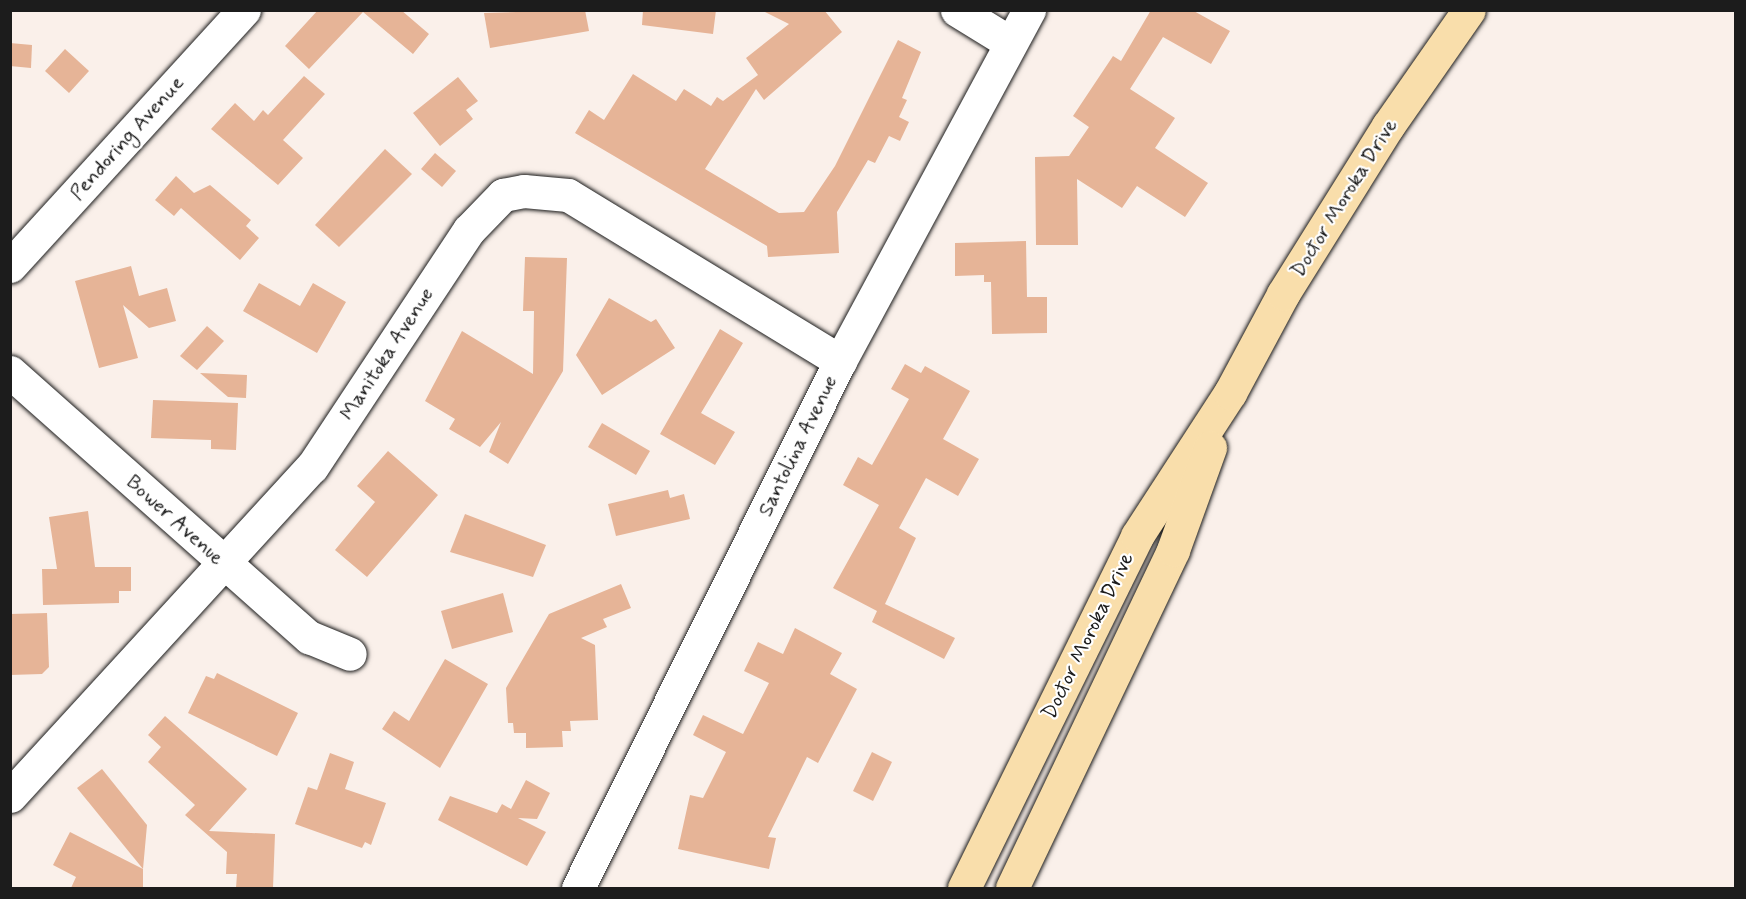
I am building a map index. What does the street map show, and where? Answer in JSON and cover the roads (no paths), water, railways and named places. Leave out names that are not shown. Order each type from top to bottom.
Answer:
[{"type":"main road","name":"Doctor Moroka Drive","points":[[964,888],[1137,536],[1230,393],[1283,294],[1469,10]]},
{"type":"main road","name":"Doctor Moroka Drive","points":[[1012,888],[1173,550],[1230,393]]},
{"type":"street","name":"Pendoring Avenue","points":[[10,266],[244,10]]},
{"type":"street","points":[[957,10],[1009,42]]},
{"type":"street","name":"Santolina Avenue","points":[[578,888],[840,361],[1009,42],[1029,10]]},
{"type":"street","name":"Manitoka Avenue","points":[[10,796],[225,565],[312,467],[474,222],[503,195],[524,191],[568,195],[840,361]]},
{"type":"street","name":"Bower Avenue","points":[[10,372],[225,565],[309,637],[350,654]]}]
